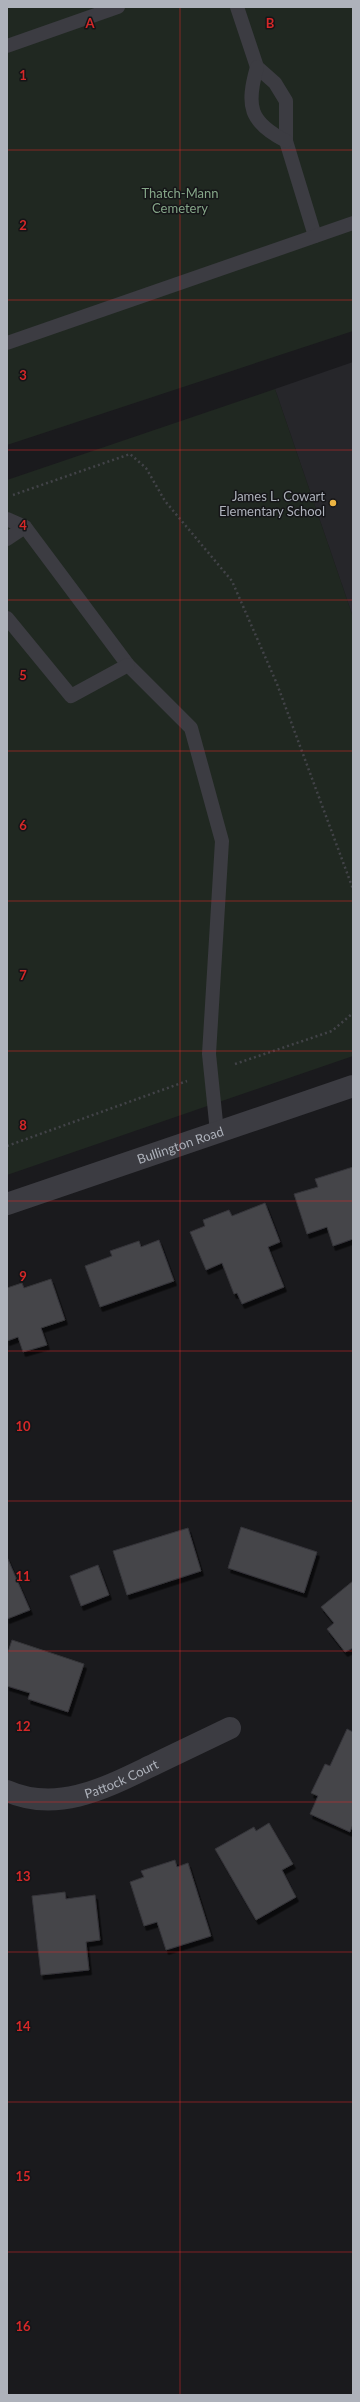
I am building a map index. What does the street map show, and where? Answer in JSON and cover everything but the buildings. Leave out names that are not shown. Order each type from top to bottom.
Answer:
[{"type":"street","name":"Bullington Road","points":[[7,1204],[353,1086]]},
{"type":"street","name":"Pattock Court","points":[[7,1791],[20,1797],[60,1800],[100,1791],[230,1728]]},
{"type":"lane","points":[[7,46],[118,7]]},
{"type":"lane","points":[[237,7],[257,67],[275,83],[286,101],[286,141],[315,236]]},
{"type":"lane","points":[[257,67],[252,86],[251,110],[267,131],[286,141]]},
{"type":"lane","points":[[7,343],[353,223]]},
{"type":"lane","points":[[7,519],[25,527],[128,665],[191,728],[222,841],[209,1054],[218,1132]]},
{"type":"lane","points":[[7,539],[25,527]]},
{"type":"lane","points":[[7,618],[71,696],[128,665]]},
{"type":"path","points":[[7,497],[130,454],[146,468],[165,501],[232,580],[277,684],[353,889]]},
{"type":"path","points":[[7,1146],[332,1031],[353,1013]]},
{"type":"shaded area","name":"James L. Cowart Elementary School","points":[[353,362],[353,617],[275,389]]},
{"type":"green space","name":"Thatch-Mann Cemetery","points":[[7,7],[353,7],[353,331],[7,445]]},
{"type":"green space","points":[[275,389],[353,617],[353,1056],[7,1175],[7,480]]},
{"type":"place","name":"James L. Cowart Elementary School","points":[[333,503]]}]
